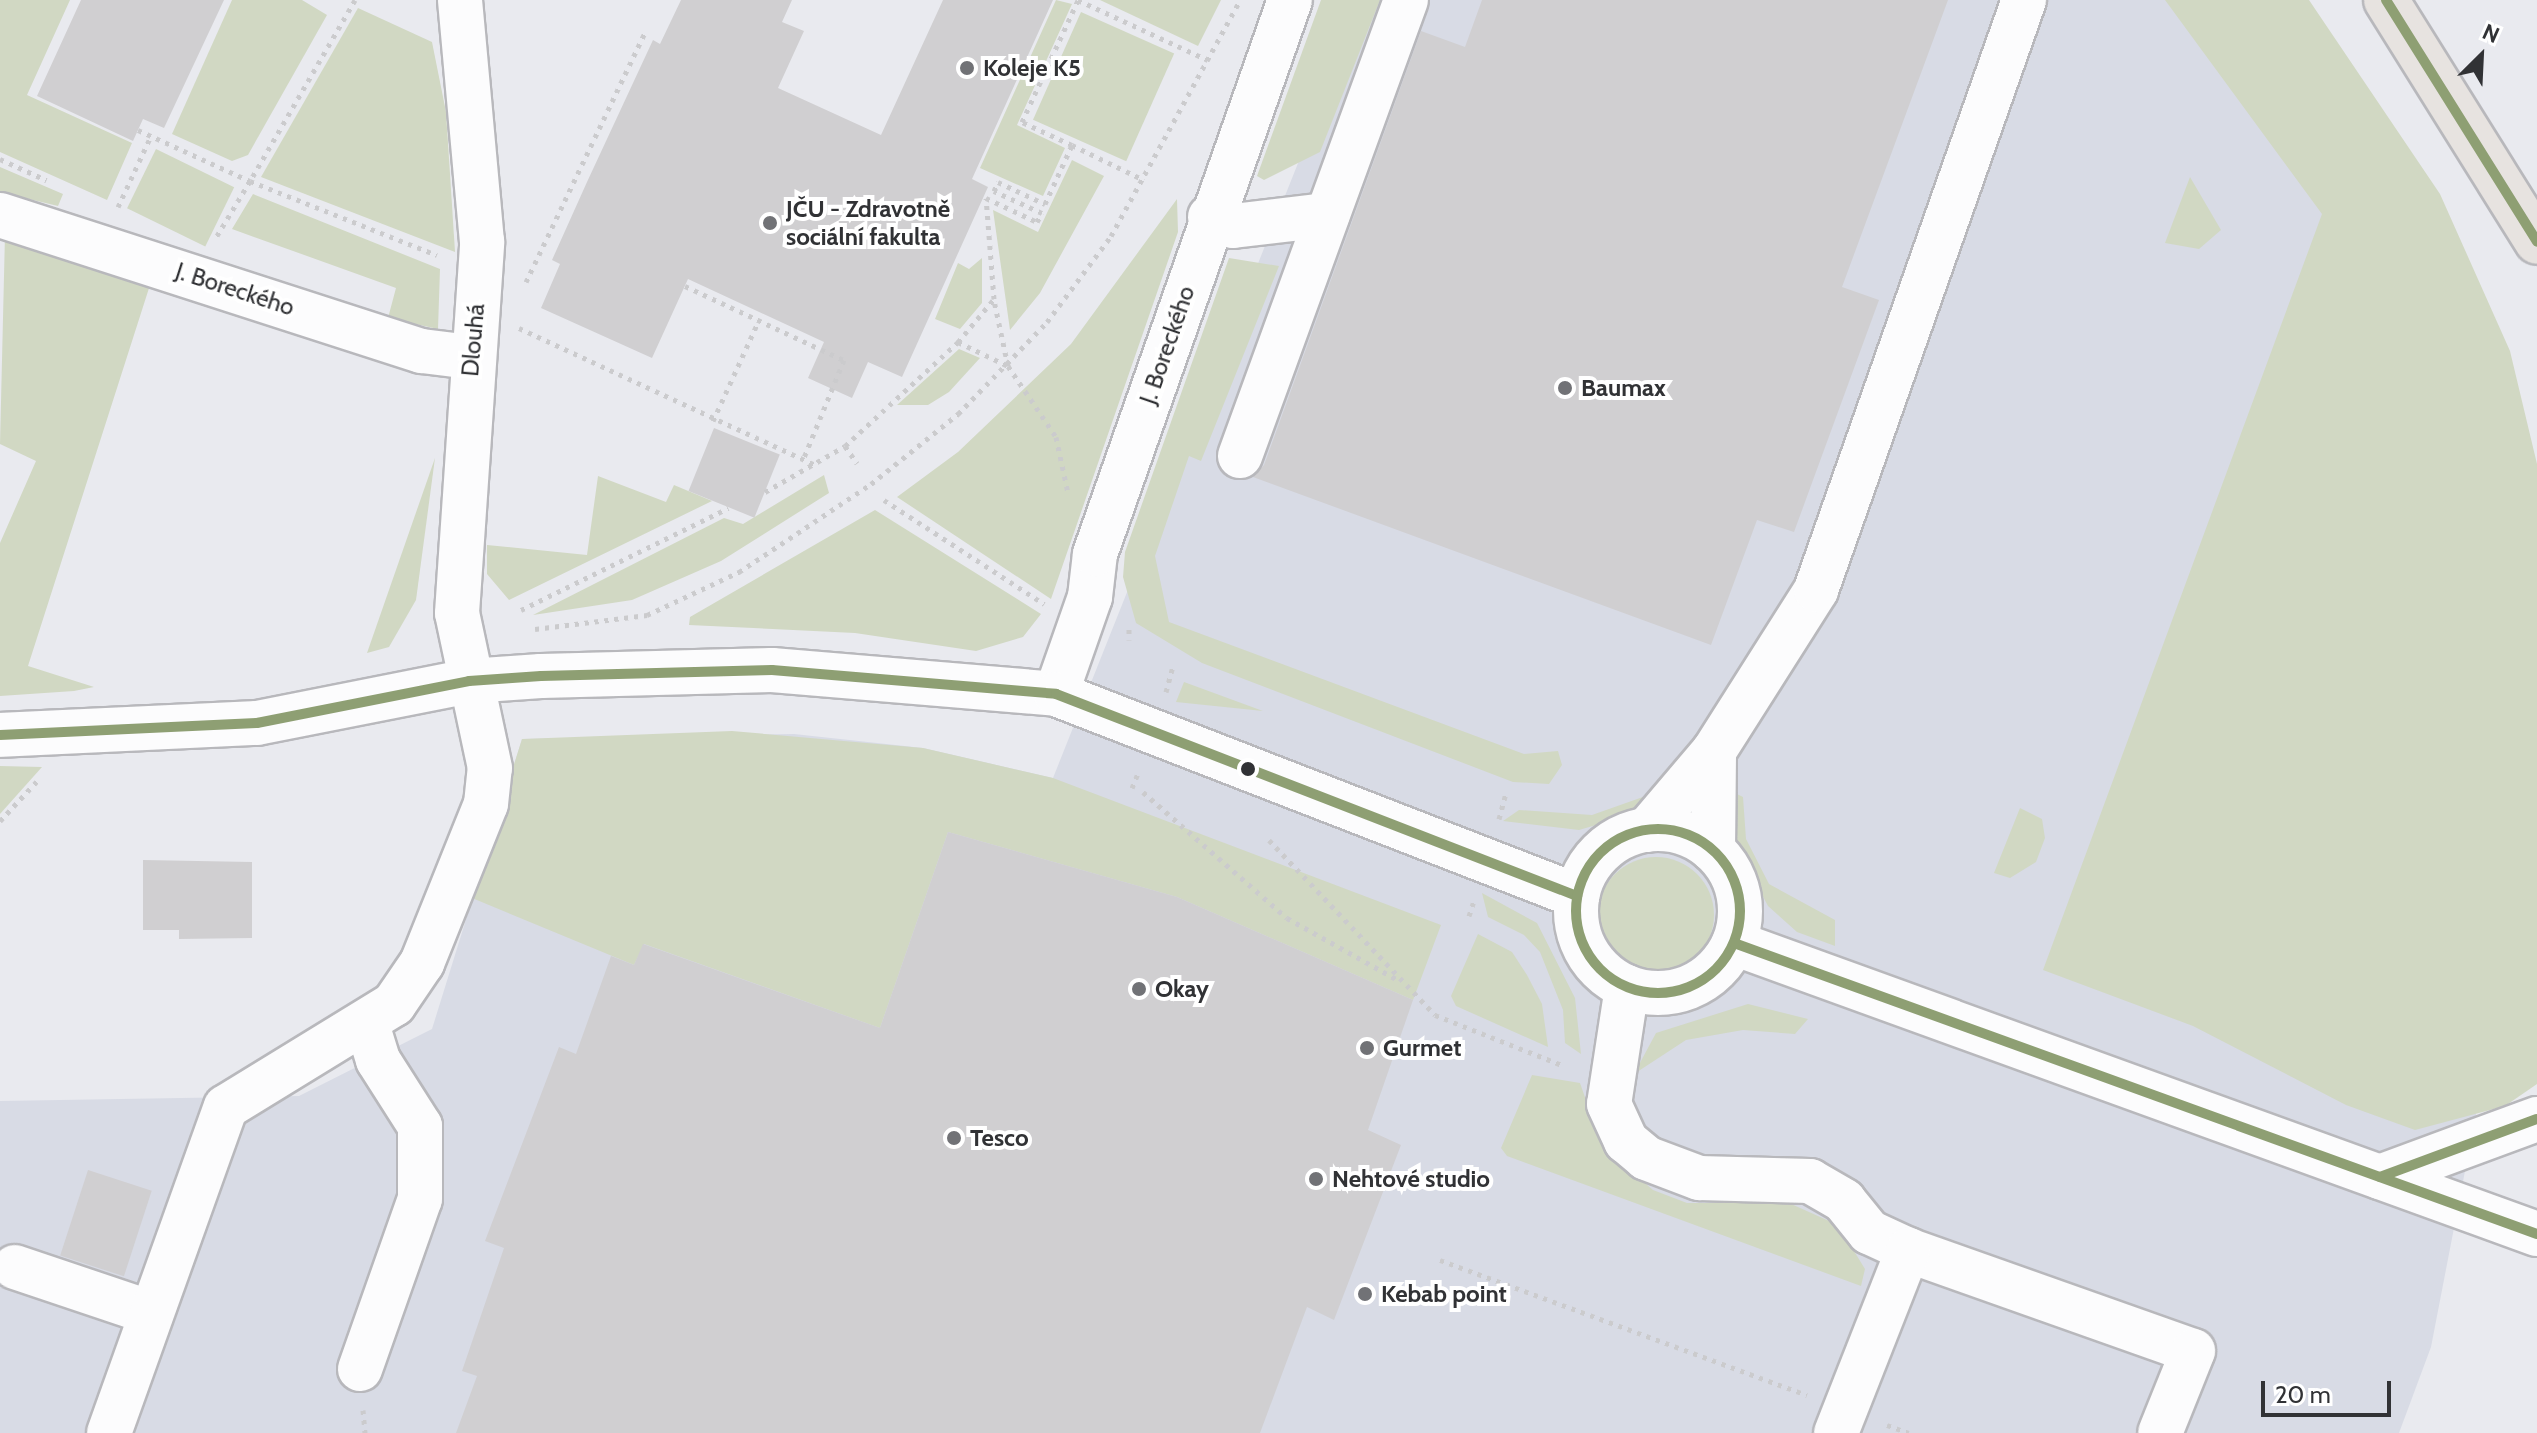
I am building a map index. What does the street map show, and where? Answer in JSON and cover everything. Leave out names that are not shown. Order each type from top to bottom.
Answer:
[{"type":"main road","points":[[2386,0],[2537,242]]},
{"type":"street","name":"Dlouhá","points":[[109,1433],[149,1312],[226,1107],[367,1025],[394,1004],[422,963],[486,804],[490,768],[469,681],[457,613],[471,357],[482,242],[460,0]]},
{"type":"street","name":"J. Boreckého","points":[[1056,694],[1090,597],[1095,554],[1210,217],[1290,0]]},
{"type":"street","points":[[1240,456],[1406,0]]},
{"type":"street","points":[[1647,830],[1682,833],[1713,850],[1739,894],[1734,943],[1701,982],[1652,993],[1627,987],[1586,950],[1577,896],[1601,852],[1647,830],[1714,751],[1816,590],[2017,2]]},
{"type":"street","name":"J. Boreckého","points":[[0,215],[422,351],[471,357]]},
{"type":"street","points":[[1210,217],[1233,226],[1327,215]]},
{"type":"street","points":[[0,735],[257,723],[469,681],[772,670],[1056,694],[1577,896]]},
{"type":"street","points":[[1713,850],[1714,751]]},
{"type":"street","points":[[1734,943],[2537,1234]]},
{"type":"street","points":[[1627,987],[1609,1104],[1626,1141],[1670,1172],[1810,1181],[1844,1201],[1869,1232],[1908,1250],[2193,1351],[2160,1433]]},
{"type":"street","points":[[360,1369],[420,1199],[420,1126],[378,1060],[367,1025]]},
{"type":"street","points":[[2380,1177],[2537,1119]]},
{"type":"street","points":[[1841,1421],[1908,1250]]},
{"type":"street","points":[[15,1267],[149,1312]]},
{"type":"path","points":[[196,276],[355,0]]},
{"type":"path","points":[[1144,180],[1022,122],[1078,0],[1208,60]]},
{"type":"path","points":[[534,629],[647,615],[739,572],[871,484],[1008,366],[1111,236],[1240,0]]},
{"type":"path","points":[[520,295],[646,30]]},
{"type":"path","points":[[138,130],[250,181],[450,260]]},
{"type":"path","points":[[116,212],[151,136]]},
{"type":"path","points":[[1008,366],[994,299],[986,198],[1037,222],[1042,213],[994,191],[998,182],[1045,204],[1072,145]]},
{"type":"path","points":[[685,286],[844,360],[803,460]]},
{"type":"path","points":[[765,492],[816,466],[845,446],[958,342],[994,299]]},
{"type":"path","points":[[713,421],[759,320]]},
{"type":"path","points":[[507,323],[713,421],[816,466]]},
{"type":"path","points":[[958,342],[1008,366]]},
{"type":"path","points":[[845,446],[857,463]]},
{"type":"path","points":[[884,500],[1057,612]]},
{"type":"path","points":[[521,610],[728,508]]},
{"type":"path","points":[[0,821],[48,769]]},
{"type":"path","points":[[1143,792],[1287,918],[1404,983]]},
{"type":"path","points":[[1269,840],[1435,1015],[1562,1065]]},
{"type":"path","points":[[1440,1260],[1841,1421],[1909,1433]]},
{"type":"shaded area","points":[[1363,0],[2232,0],[2334,147],[2482,1083],[2431,1347],[2399,1433],[0,1433],[0,1101],[299,1096],[432,1029],[522,739],[794,734],[923,748],[1053,778]]},
{"type":"green space","points":[[0,0],[70,0],[27,95],[132,143],[107,200],[0,152]]},
{"type":"green space","points":[[232,0],[302,0],[327,15],[248,155],[232,161],[172,134]]},
{"type":"green space","points":[[1056,0],[1072,4],[1017,125],[1065,148],[1043,196],[980,168]]},
{"type":"green space","points":[[1100,0],[1221,0],[1198,46]]},
{"type":"green space","points":[[1321,0],[1380,0],[1320,152],[1264,180],[1257,176]]},
{"type":"green space","points":[[2165,0],[2309,0],[2440,194],[2510,351],[2537,464],[2537,1084],[2505,1106],[2415,1130],[2346,1105],[2193,1026],[2043,970],[2322,214]]},
{"type":"green space","points":[[358,8],[432,42],[446,112],[455,252],[261,177]]},
{"type":"green space","points":[[1081,12],[1174,53],[1126,161],[1033,120]]},
{"type":"green space","points":[[156,149],[234,187],[205,246],[127,208]]},
{"type":"green space","points":[[1072,160],[1104,176],[1040,293],[1010,330],[993,210],[1038,232]]},
{"type":"green space","points":[[0,167],[63,194],[58,206],[0,192]]},
{"type":"green space","points":[[2190,177],[2221,230],[2199,249],[2165,243]]},
{"type":"green space","points":[[253,194],[440,269],[438,329],[388,318],[396,288],[232,229]]},
{"type":"green space","points":[[1177,199],[1178,232],[1051,599],[897,497],[958,452],[1071,344]]},
{"type":"green space","points":[[5,234],[150,285],[28,666],[94,687],[74,691],[0,696],[0,543],[36,461],[0,444]]},
{"type":"green space","points":[[982,258],[982,303],[960,329],[935,319],[958,263],[969,269]]},
{"type":"green space","points":[[1229,258],[1279,266],[1201,461],[1189,456],[1155,556],[1169,622],[1524,754],[1558,751],[1562,765],[1549,784],[1513,782],[1202,663],[1136,623],[1123,577],[1125,552]]},
{"type":"green space","points":[[959,349],[980,358],[949,392],[928,405],[897,405]]},
{"type":"green space","points":[[435,458],[416,600],[389,647],[367,653]]},
{"type":"green space","points":[[824,475],[829,493],[721,561],[632,600],[533,615],[724,518],[743,524]]},
{"type":"green space","points":[[598,476],[666,502],[674,485],[712,501],[509,600],[487,574],[487,545],[587,555]]},
{"type":"green space","points":[[875,510],[1041,614],[1023,637],[976,651],[855,633],[689,625],[690,617]]},
{"type":"green space","points":[[1184,682],[1263,711],[1176,702]]},
{"type":"green space","points":[[732,731],[923,748],[1053,778],[1441,925],[1413,1000],[1177,897],[948,832],[880,1028],[644,944],[634,965],[472,898],[522,739]]},
{"type":"green space","points":[[0,766],[42,767],[0,814]]},
{"type":"green space","points":[[1729,790],[1743,797],[1746,839],[1769,884],[1835,920],[1835,946],[1797,932],[1768,906],[1731,836]]},
{"type":"green space","points":[[1657,792],[1654,808],[1579,830],[1503,821],[1519,810],[1592,815]]},
{"type":"green space","points":[[2020,808],[2042,819],[2045,838],[2036,862],[2010,878],[1994,873]]},
{"type":"green space","points":[[1656,857],[1678,862],[1697,874],[1709,893],[1714,915],[1709,937],[1697,956],[1678,968],[1656,973],[1634,968],[1615,956],[1603,937],[1598,915],[1603,893],[1615,874],[1634,862]]},
{"type":"green space","points":[[1482,893],[1537,923],[1575,998],[1581,1054],[1565,1043],[1563,1010],[1540,952],[1524,935],[1488,917]]},
{"type":"green space","points":[[1478,934],[1512,952],[1527,975],[1542,1004],[1548,1047],[1456,1006],[1451,996]]},
{"type":"green space","points":[[1748,1004],[1808,1019],[1795,1034],[1743,1030],[1686,1040],[1634,1074],[1656,1033]]},
{"type":"green space","points":[[1532,1075],[1580,1083],[1602,1146],[1653,1190],[1687,1203],[1789,1203],[1838,1225],[1865,1269],[1861,1286],[1507,1156],[1501,1148]]},
{"type":"building","points":[[81,0],[224,0],[164,128],[143,119],[133,141],[37,96]]},
{"type":"building","name":"JČU - Zdravotně sociální fakulta","points":[[681,0],[792,0],[782,22],[804,31],[778,88],[881,135],[943,0],[1053,0],[972,179],[988,187],[902,377],[868,362],[852,398],[808,378],[824,342],[688,279],[652,358],[541,308],[560,264],[552,260],[587,182],[653,40],[660,44]]},
{"type":"building","name":"Baumax","points":[[1482,0],[1948,0],[1842,287],[1879,300],[1794,532],[1757,520],[1711,645],[1253,477],[1264,465],[1421,31],[1465,47]]},
{"type":"building","points":[[714,428],[780,455],[754,518],[689,491]]},
{"type":"building","name":"Tesco","points":[[948,832],[1177,897],[1413,1000],[1368,1130],[1401,1145],[1334,1320],[1307,1307],[1260,1433],[456,1433],[477,1376],[462,1371],[504,1248],[485,1241],[559,1047],[576,1054],[611,956],[634,965],[643,944],[880,1028]]},
{"type":"building","points":[[143,860],[252,862],[252,938],[179,939],[179,930],[143,930]]},
{"type":"building","points":[[88,1170],[152,1191],[124,1276],[60,1256]]},
{"type":"transit line","points":[[2386,0],[2537,242]]},
{"type":"transit line","points":[[0,735],[257,723],[469,681],[541,676],[772,670],[1056,694],[1577,896]]},
{"type":"transit line","points":[[1658,829],[1689,836],[1716,853],[1733,880],[1740,911],[1733,942],[1716,969],[1689,986],[1658,993],[1627,986],[1600,969],[1583,942],[1576,911],[1583,880],[1600,853],[1627,836],[1658,829]]},
{"type":"transit line","points":[[1734,943],[2537,1234]]},
{"type":"transit line","points":[[2380,1177],[2537,1119]]},
{"type":"place","name":"Koleje K5","points":[[967,68]]},
{"type":"place","name":"JČU - Zdravotně sociální fakulta","points":[[770,223]]},
{"type":"place","name":"Baumax","points":[[1565,388]]},
{"type":"place","name":"Okay","points":[[1139,989]]},
{"type":"place","name":"Gurmet","points":[[1367,1048]]},
{"type":"place","name":"Tesco","points":[[954,1138]]},
{"type":"place","name":"Nehtové studio","points":[[1316,1179]]},
{"type":"place","name":"Kebab point","points":[[1365,1294]]}]
